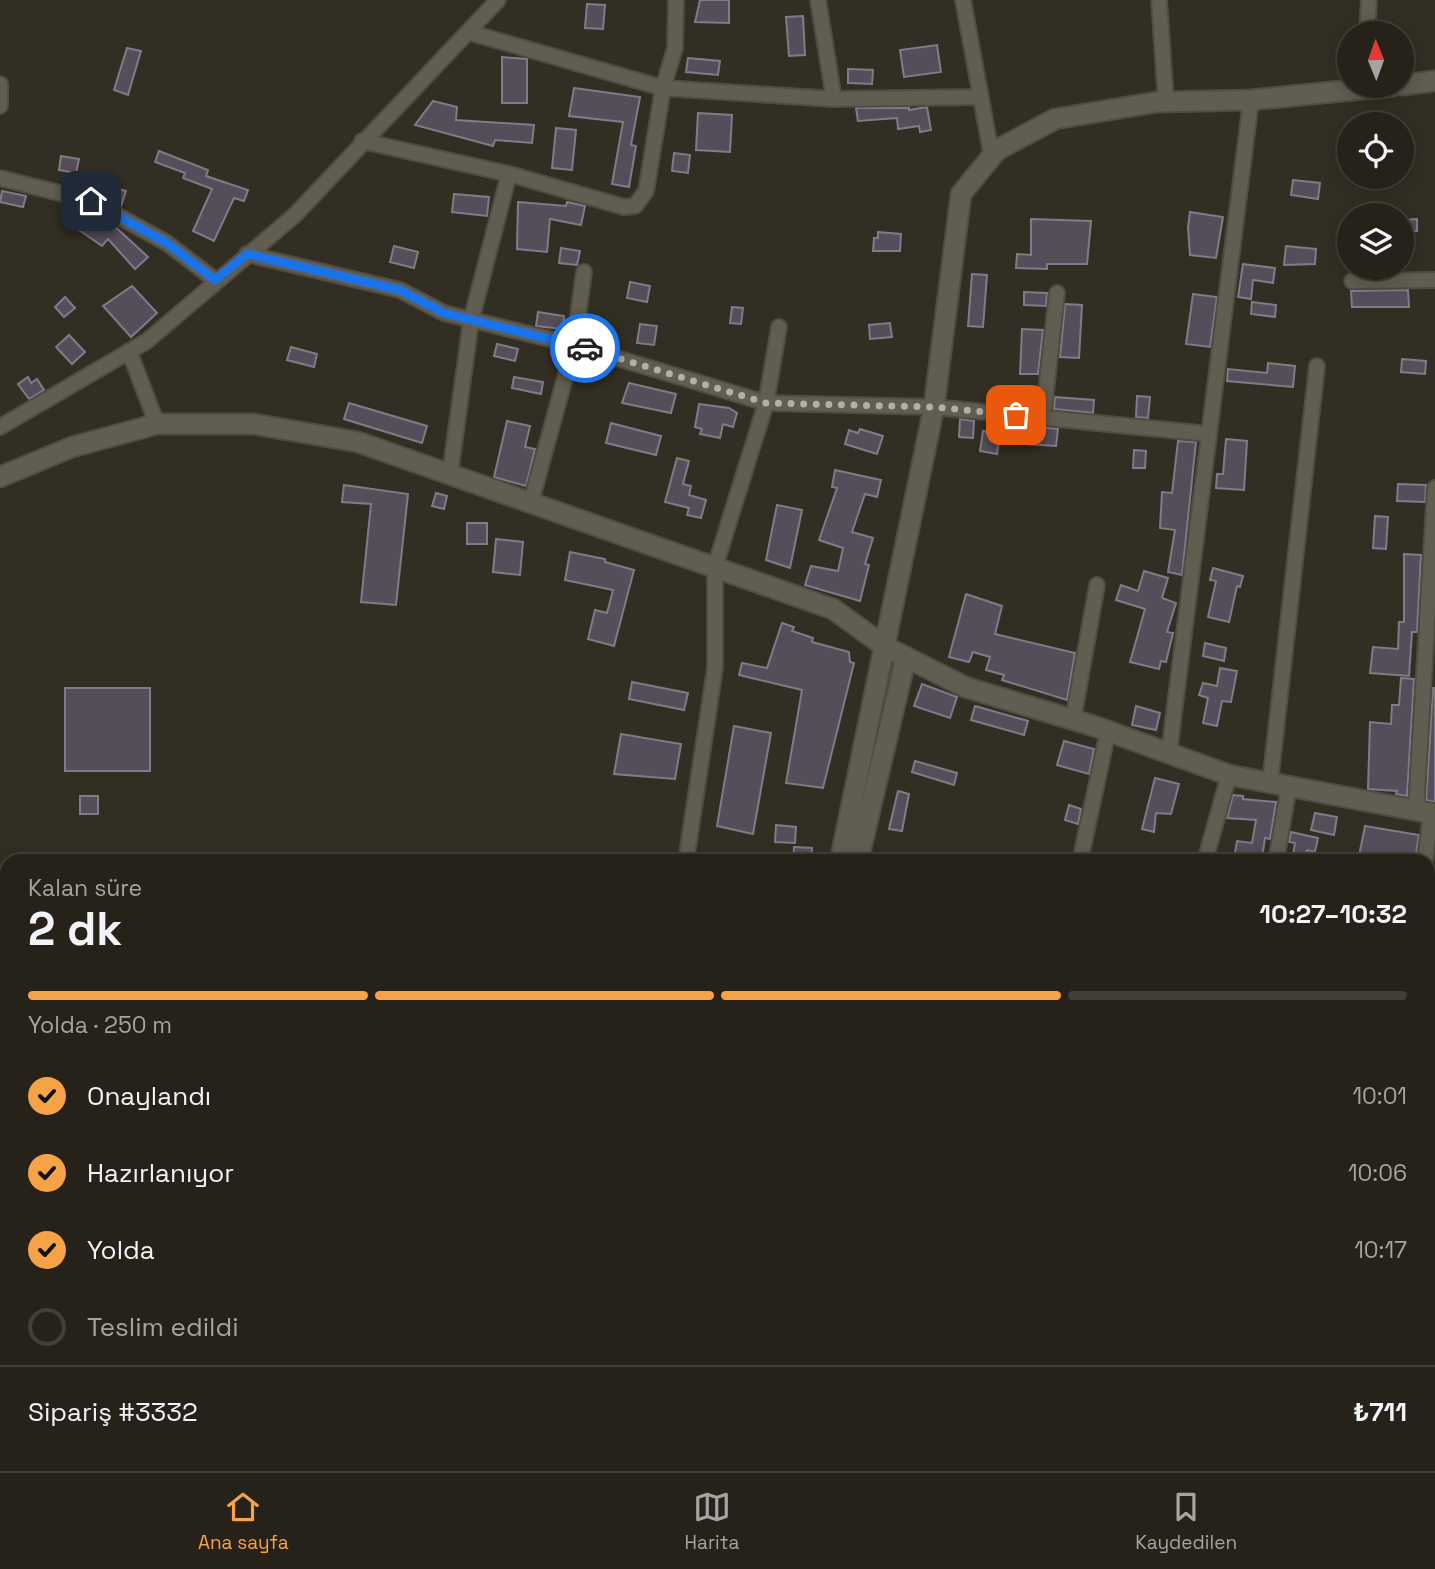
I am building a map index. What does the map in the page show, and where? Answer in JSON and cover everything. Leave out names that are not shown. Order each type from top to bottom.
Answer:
[{"type":"main road","points":[[1414,84],[1435,81]]},
{"type":"main road","points":[[841,854],[934,407],[961,194],[998,150],[1055,119],[1166,102],[1251,100],[1337,90]]},
{"type":"main road","points":[[0,477],[72,447],[157,424],[254,424],[358,442],[833,609],[884,646],[965,687],[1108,731],[1229,775],[1427,813]]},
{"type":"main road","points":[[860,854],[906,657]]},
{"type":"street","points":[[0,427],[147,341],[215,280],[295,215],[498,0]]},
{"type":"street","points":[[362,141],[509,174],[624,207],[635,206],[646,191],[663,88],[675,48],[676,0]]},
{"type":"street","points":[[818,0],[834,99]]},
{"type":"street","points":[[963,0],[992,158]]},
{"type":"street","points":[[1159,0],[1166,102]]},
{"type":"street","points":[[1368,21],[1369,0]]},
{"type":"street","points":[[468,32],[663,88],[834,99],[981,97]]},
{"type":"street","points":[[0,84],[0,106]]},
{"type":"street","points":[[1169,753],[1251,100]]},
{"type":"street","points":[[450,474],[471,321],[509,174]]},
{"type":"street","points":[[0,178],[91,201],[167,243],[215,280]]},
{"type":"street","points":[[247,254],[400,290],[444,313],[574,345],[766,403],[934,407],[1209,434]]},
{"type":"street","points":[[531,502],[574,345],[584,272]]},
{"type":"street","points":[[1352,281],[1435,280]]},
{"type":"street","points":[[1043,418],[1057,293]]},
{"type":"street","points":[[687,854],[715,668],[715,567],[766,403],[779,327]]},
{"type":"street","points":[[129,351],[157,424]]},
{"type":"street","points":[[1276,854],[1280,785],[1317,366]]},
{"type":"street","points":[[1425,854],[1435,488]]},
{"type":"street","points":[[1073,720],[1097,585]]},
{"type":"street","points":[[1082,854],[1108,731]]},
{"type":"street","points":[[1207,854],[1229,775]]},
{"type":"building","points":[[700,0],[729,0],[729,23],[695,22]]},
{"type":"building","points":[[587,4],[605,5],[603,29],[585,28]]},
{"type":"building","points":[[803,16],[805,55],[789,56],[786,17]]},
{"type":"building","points":[[937,45],[941,72],[904,77],[900,50]]},
{"type":"building","points":[[127,48],[141,51],[128,95],[114,90]]},
{"type":"building","points":[[502,57],[527,59],[527,103],[502,103]]},
{"type":"building","points":[[688,58],[720,61],[718,75],[686,72]]},
{"type":"building","points":[[848,69],[873,70],[872,84],[848,83]]},
{"type":"building","points":[[574,88],[640,97],[631,145],[636,146],[629,187],[612,184],[623,122],[569,116]]},
{"type":"building","points":[[433,101],[457,107],[456,120],[534,125],[532,143],[495,140],[493,146],[415,125]]},
{"type":"building","points":[[927,107],[931,130],[920,132],[919,126],[898,129],[897,118],[858,121],[856,108],[909,110]]},
{"type":"building","points":[[698,113],[732,115],[730,152],[696,150]]},
{"type":"building","points":[[556,128],[576,130],[572,170],[552,168]]},
{"type":"building","points":[[159,151],[208,170],[206,176],[248,190],[244,201],[234,198],[214,241],[193,231],[212,189],[183,178],[185,173],[155,162]]},
{"type":"building","points":[[674,153],[690,155],[688,173],[672,171]]},
{"type":"building","points":[[61,156],[79,159],[76,173],[59,170]]},
{"type":"building","points":[[1293,180],[1320,183],[1318,199],[1291,195]]},
{"type":"building","points":[[112,187],[126,191],[121,206],[108,199]]},
{"type":"building","points":[[2,191],[26,196],[23,207],[0,202]]},
{"type":"building","points":[[454,194],[489,197],[487,216],[452,212]]},
{"type":"building","points":[[518,202],[566,206],[567,202],[585,206],[581,225],[550,219],[547,252],[517,249]]},
{"type":"building","points":[[1190,212],[1223,217],[1216,258],[1190,255]]},
{"type":"building","points":[[80,213],[107,227],[111,223],[148,257],[135,269],[108,239],[102,246],[73,226]]},
{"type":"building","points":[[1031,219],[1091,221],[1087,264],[1047,264],[1047,269],[1016,268],[1017,254],[1031,255]]},
{"type":"building","points":[[1414,219],[1417,219],[1417,231],[1414,231]]},
{"type":"building","points":[[878,232],[901,234],[900,251],[873,251],[874,238],[878,238]]},
{"type":"building","points":[[394,246],[418,252],[414,268],[390,262]]},
{"type":"building","points":[[1286,246],[1316,249],[1315,264],[1284,265]]},
{"type":"building","points":[[561,248],[580,251],[577,265],[559,263]]},
{"type":"building","points":[[1243,264],[1275,268],[1273,283],[1253,280],[1251,299],[1238,297]]},
{"type":"building","points":[[972,274],[987,275],[983,327],[968,326]]},
{"type":"building","points":[[630,282],[650,286],[647,302],[627,298]]},
{"type":"building","points":[[132,286],[157,313],[131,337],[103,306]]},
{"type":"building","points":[[1408,290],[1409,307],[1352,307],[1351,291]]},
{"type":"building","points":[[1024,292],[1047,293],[1046,306],[1024,305]]},
{"type":"building","points":[[1193,294],[1217,297],[1210,347],[1186,344]]},
{"type":"building","points":[[65,297],[75,308],[64,317],[55,307]]},
{"type":"building","points":[[1252,302],[1276,305],[1275,317],[1251,314]]},
{"type":"building","points":[[1065,304],[1082,305],[1079,358],[1060,357]]},
{"type":"building","points":[[732,307],[743,308],[741,324],[730,323]]},
{"type":"building","points":[[538,312],[564,316],[563,329],[536,326]]},
{"type":"building","points":[[890,323],[892,337],[870,339],[869,325]]},
{"type":"building","points":[[640,324],[657,326],[654,345],[637,343]]},
{"type":"building","points":[[1022,329],[1043,330],[1038,374],[1020,374]]},
{"type":"building","points":[[69,335],[85,352],[72,364],[56,347]]},
{"type":"building","points":[[497,344],[518,349],[515,361],[494,356]]},
{"type":"building","points":[[291,347],[317,354],[314,367],[287,360]]},
{"type":"building","points":[[1402,359],[1426,361],[1425,374],[1401,372]]},
{"type":"building","points":[[1268,363],[1295,366],[1293,387],[1227,381],[1228,369],[1267,373]]},
{"type":"building","points":[[28,377],[31,383],[37,379],[44,390],[29,399],[18,384]]},
{"type":"building","points":[[514,377],[543,382],[541,394],[512,388]]},
{"type":"building","points":[[629,383],[676,394],[671,413],[622,403]]},
{"type":"building","points":[[1000,392],[1025,396],[1025,402],[1035,402],[1035,407],[999,404]]},
{"type":"building","points":[[1137,396],[1150,397],[1148,418],[1136,417]]},
{"type":"building","points":[[1055,397],[1094,400],[1093,413],[1054,409]]},
{"type":"building","points":[[349,403],[427,426],[422,443],[344,419]]},
{"type":"building","points":[[699,404],[729,408],[737,413],[733,427],[723,424],[720,438],[700,434],[702,429],[695,427]]},
{"type":"building","points":[[960,419],[974,421],[973,438],[959,437]]},
{"type":"building","points":[[507,421],[530,426],[525,447],[535,449],[526,486],[494,477]]},
{"type":"building","points":[[611,423],[661,436],[656,455],[606,443]]},
{"type":"building","points":[[1010,424],[1058,429],[1056,446],[1008,443]]},
{"type":"building","points":[[860,429],[883,436],[877,454],[845,444],[849,430],[858,433]]},
{"type":"building","points":[[983,431],[1000,434],[997,454],[980,451]]},
{"type":"building","points":[[1226,439],[1247,441],[1244,490],[1216,488],[1217,474],[1223,474]]},
{"type":"building","points":[[1178,441],[1196,442],[1182,575],[1168,572],[1175,530],[1160,528],[1162,492],[1172,493]]},
{"type":"building","points":[[1134,450],[1146,451],[1145,468],[1133,468]]},
{"type":"building","points":[[677,458],[689,461],[683,484],[691,486],[689,495],[706,500],[701,518],[687,515],[689,508],[665,502]]},
{"type":"building","points":[[835,470],[881,480],[877,497],[865,494],[852,532],[873,538],[865,564],[869,565],[860,601],[805,585],[811,566],[838,571],[843,548],[819,540],[837,488],[832,487]]},
{"type":"building","points":[[1398,484],[1426,485],[1425,502],[1397,501]]},
{"type":"building","points":[[344,485],[408,494],[396,605],[361,602],[371,504],[342,502]]},
{"type":"building","points":[[436,493],[447,496],[444,509],[432,506]]},
{"type":"building","points":[[777,505],[802,510],[790,568],[766,560]]},
{"type":"building","points":[[1375,516],[1388,517],[1386,549],[1373,548]]},
{"type":"building","points":[[467,523],[487,523],[487,544],[467,544]]},
{"type":"building","points":[[496,539],[523,542],[520,575],[493,572]]},
{"type":"building","points":[[570,552],[605,559],[605,562],[634,570],[614,646],[588,639],[595,610],[607,613],[613,590],[565,580]]},
{"type":"building","points":[[1404,554],[1421,555],[1417,632],[1412,632],[1409,676],[1370,673],[1373,647],[1398,649],[1399,622],[1404,622]]},
{"type":"building","points":[[1213,568],[1243,576],[1240,587],[1237,586],[1229,622],[1208,617],[1216,581],[1210,580]]},
{"type":"building","points":[[1144,571],[1168,578],[1162,598],[1176,603],[1167,632],[1173,633],[1166,662],[1161,661],[1159,669],[1130,662],[1145,609],[1116,600],[1121,585],[1138,591]]},
{"type":"building","points":[[966,594],[1002,606],[995,634],[1075,653],[1067,700],[1002,680],[1004,675],[986,670],[990,657],[973,652],[969,662],[949,657]]},
{"type":"building","points":[[782,623],[794,627],[792,631],[813,638],[812,642],[849,652],[850,662],[854,663],[823,788],[786,783],[802,690],[739,675],[742,663],[767,668]]},
{"type":"building","points":[[1205,643],[1226,648],[1224,661],[1203,656]]},
{"type":"building","points":[[1220,668],[1237,671],[1231,702],[1222,701],[1217,726],[1203,723],[1208,698],[1199,695],[1203,683],[1217,686]]},
{"type":"building","points":[[1401,678],[1414,679],[1407,796],[1396,794],[1397,791],[1368,789],[1370,722],[1391,724],[1392,705],[1399,705]]},
{"type":"building","points":[[632,682],[688,693],[684,710],[629,699]]},
{"type":"building","points":[[922,684],[957,697],[950,718],[914,706]]},
{"type":"building","points":[[65,688],[150,688],[150,771],[65,771]]},
{"type":"building","points":[[1435,688],[1435,802],[1426,800]]},
{"type":"building","points":[[975,706],[1028,721],[1024,735],[971,720]]},
{"type":"building","points":[[1136,706],[1160,713],[1156,730],[1132,725]]},
{"type":"building","points":[[734,726],[771,733],[753,834],[717,826]]},
{"type":"building","points":[[621,734],[681,744],[675,779],[614,774]]},
{"type":"building","points":[[1064,741],[1094,749],[1089,774],[1057,765]]},
{"type":"building","points":[[915,761],[957,773],[954,785],[912,772]]},
{"type":"building","points":[[1155,778],[1179,784],[1171,814],[1156,813],[1154,832],[1142,829]]},
{"type":"building","points":[[898,791],[909,794],[902,831],[889,829]]},
{"type":"building","points":[[1233,795],[1243,796],[1243,799],[1276,802],[1270,839],[1265,838],[1263,854],[1235,853],[1237,841],[1252,843],[1256,820],[1227,818]]},
{"type":"building","points":[[80,796],[98,796],[98,814],[80,814]]},
{"type":"building","points":[[1069,805],[1081,809],[1078,824],[1065,820]]},
{"type":"building","points":[[1315,813],[1337,817],[1334,835],[1311,830]]},
{"type":"building","points":[[776,825],[796,827],[795,843],[775,842]]},
{"type":"building","points":[[1365,826],[1419,835],[1416,854],[1359,854]]},
{"type":"building","points":[[1291,832],[1318,838],[1315,852],[1307,850],[1306,854],[1293,854],[1295,843],[1289,842]]},
{"type":"building","points":[[794,847],[812,848],[812,854],[794,854]]},
{"type":"way so far","points":[[585,348],[766,403],[934,407],[1016,415]]},
{"type":"route","points":[[91,201],[167,243],[215,280],[247,254],[400,290],[444,313],[585,348]]}]
